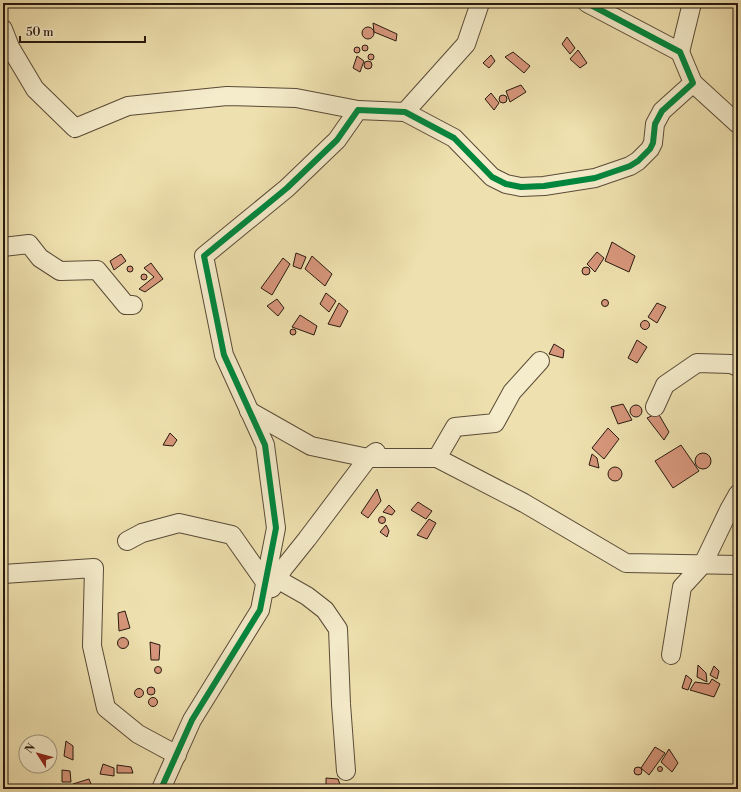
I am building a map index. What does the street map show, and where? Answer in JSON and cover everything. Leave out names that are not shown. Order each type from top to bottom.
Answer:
[{"type":"street","points":[[405,112],[466,44],[480,3]]},
{"type":"street","points":[[587,3],[680,52]]},
{"type":"street","points":[[692,3],[680,52],[693,83],[738,124]]},
{"type":"street","points":[[3,29],[10,47],[35,89],[75,128],[128,106],[227,96],[296,98],[358,110],[405,112],[454,138],[492,177],[506,184],[521,188],[596,178],[630,166],[638,161],[650,149],[653,143],[655,124],[662,111],[693,83]]},
{"type":"street","points":[[161,789],[192,720],[260,610],[272,580],[276,528],[265,445],[224,355],[204,256],[287,188],[337,140],[358,110]]},
{"type":"street","points":[[3,247],[29,244],[40,258],[60,271],[97,270],[126,305],[133,305]]},
{"type":"street","points":[[437,458],[455,427],[495,423],[512,392],[540,361]]},
{"type":"street","points":[[655,407],[665,385],[697,363],[731,364],[738,367]]},
{"type":"street","points":[[249,411],[311,446],[373,454],[437,458],[524,503],[626,563],[738,565]]},
{"type":"street","points":[[272,580],[283,569],[373,454]]},
{"type":"street","points":[[671,655],[682,587],[703,564],[738,494]]},
{"type":"street","points":[[127,541],[142,533],[179,524],[232,535],[272,580],[307,596],[325,610],[338,629],[341,704],[346,771]]},
{"type":"street","points":[[3,574],[94,568],[92,646],[106,708],[138,734],[177,755]]},
{"type":"building","points":[[373,23],[397,34],[396,41],[374,32]]},
{"type":"building","points":[[366,27],[370,27],[374,33],[370,39],[366,39],[362,35],[362,31]]},
{"type":"building","points":[[567,37],[575,48],[570,54],[562,44]]},
{"type":"building","points":[[365,45],[368,48],[365,51],[362,48]]},
{"type":"building","points":[[357,47],[360,50],[357,53],[354,50]]},
{"type":"building","points":[[578,50],[587,63],[580,68],[570,59]]},
{"type":"building","points":[[513,52],[530,66],[524,73],[505,57]]},
{"type":"building","points":[[371,54],[374,57],[371,60],[368,57]]},
{"type":"building","points":[[491,55],[495,61],[489,68],[483,63]]},
{"type":"building","points":[[357,56],[364,61],[360,72],[353,68]]},
{"type":"building","points":[[366,61],[370,61],[372,65],[370,69],[366,69],[364,67],[364,63]]},
{"type":"building","points":[[521,85],[526,92],[510,102],[506,91]]},
{"type":"building","points":[[491,93],[499,103],[494,110],[485,99]]},
{"type":"building","points":[[503,95],[506,96],[506,102],[503,103],[500,102],[499,99],[500,96]]},
{"type":"building","points":[[612,242],[635,256],[629,272],[605,261]]},
{"type":"building","points":[[597,252],[604,258],[595,272],[587,264]]},
{"type":"building","points":[[296,253],[306,257],[301,269],[293,266]]},
{"type":"building","points":[[121,254],[126,261],[114,270],[110,261]]},
{"type":"building","points":[[312,256],[332,274],[325,286],[305,269]]},
{"type":"building","points":[[283,258],[290,264],[272,295],[261,288]]},
{"type":"building","points":[[151,263],[163,279],[145,292],[139,289],[154,277],[144,268]]},
{"type":"building","points":[[130,266],[133,269],[130,272],[127,269]]},
{"type":"building","points":[[584,267],[588,267],[590,271],[588,275],[584,275],[582,273],[582,269]]},
{"type":"building","points":[[144,274],[147,277],[144,280],[141,277]]},
{"type":"building","points":[[326,293],[336,301],[329,312],[320,304]]},
{"type":"building","points":[[277,299],[284,308],[278,316],[267,306]]},
{"type":"building","points":[[605,299],[608,300],[608,306],[605,307],[602,306],[601,303],[602,300]]},
{"type":"building","points":[[339,303],[348,311],[340,327],[328,324]]},
{"type":"building","points":[[657,303],[666,307],[657,323],[648,317]]},
{"type":"building","points":[[300,315],[317,326],[314,335],[292,327]]},
{"type":"building","points":[[645,320],[650,325],[645,330],[640,325]]},
{"type":"building","points":[[293,329],[296,332],[293,335],[290,332]]},
{"type":"building","points":[[637,340],[647,347],[637,363],[628,358]]},
{"type":"building","points":[[554,344],[564,350],[563,358],[549,354]]},
{"type":"building","points":[[623,404],[632,420],[618,424],[611,407]]},
{"type":"building","points":[[634,405],[638,405],[642,411],[638,417],[634,417],[630,413],[630,409]]},
{"type":"building","points":[[658,413],[669,432],[664,440],[647,418]]},
{"type":"building","points":[[608,428],[619,439],[604,459],[592,448]]},
{"type":"building","points":[[170,433],[177,440],[173,446],[163,445]]},
{"type":"building","points":[[681,445],[699,471],[673,488],[655,461]]},
{"type":"building","points":[[703,453],[710,458],[711,461],[706,468],[703,469],[696,464],[695,461],[700,454]]},
{"type":"building","points":[[592,454],[597,458],[599,468],[589,465]]},
{"type":"building","points":[[612,467],[618,467],[622,471],[622,477],[618,481],[612,481],[608,477],[608,471]]},
{"type":"building","points":[[377,489],[381,501],[368,518],[361,513]]},
{"type":"building","points":[[418,502],[432,511],[426,519],[411,510]]},
{"type":"building","points":[[389,505],[395,511],[392,515],[383,512]]},
{"type":"building","points":[[382,517],[385,520],[382,523],[379,520]]},
{"type":"building","points":[[429,519],[436,523],[427,539],[417,535]]},
{"type":"building","points":[[386,525],[389,531],[387,537],[380,532]]},
{"type":"building","points":[[125,611],[130,628],[119,631],[118,613]]},
{"type":"building","points":[[738,630],[738,644],[733,642]]},
{"type":"building","points":[[123,637],[127,639],[129,643],[127,647],[123,649],[119,647],[117,643],[119,639]]},
{"type":"building","points":[[150,642],[160,645],[159,660],[151,660]]},
{"type":"building","points":[[698,665],[706,673],[707,682],[697,677]]},
{"type":"building","points":[[714,666],[719,671],[717,679],[710,675]]},
{"type":"building","points":[[158,667],[161,670],[158,673],[155,670]]},
{"type":"building","points":[[686,675],[692,680],[688,690],[682,688]]},
{"type":"building","points":[[712,679],[720,684],[714,697],[690,690],[695,682],[709,684]]},
{"type":"building","points":[[151,687],[154,688],[154,694],[151,695],[148,694],[147,691],[148,688]]},
{"type":"building","points":[[139,688],[144,693],[139,698],[134,693]]},
{"type":"building","points":[[151,698],[155,698],[157,702],[155,706],[151,706],[149,704],[149,700]]},
{"type":"building","points":[[66,741],[73,746],[73,760],[64,756]]},
{"type":"building","points":[[655,747],[665,753],[649,775],[641,768]]},
{"type":"building","points":[[669,749],[678,763],[672,772],[661,762]]},
{"type":"building","points":[[103,764],[114,768],[114,776],[100,774]]},
{"type":"building","points":[[117,765],[131,767],[133,773],[117,773]]},
{"type":"building","points":[[636,767],[640,767],[642,771],[640,775],[636,775],[634,773],[634,769]]},
{"type":"building","points":[[658,767],[662,767],[662,771],[658,771]]},
{"type":"building","points":[[62,770],[70,771],[71,782],[62,782]]},
{"type":"building","points":[[326,778],[338,779],[341,787],[326,788]]},
{"type":"building","points":[[89,779],[93,789],[73,789],[73,784]]},
{"type":"building","points":[[321,786],[324,787],[325,789],[319,789]]},
{"type":"cycle path","points":[[161,789],[192,720],[260,610],[276,528],[265,445],[224,355],[204,256],[287,188],[337,140],[358,110],[405,112],[454,138],[492,177],[506,184],[521,187],[544,186],[595,178],[630,166],[638,161],[650,149],[653,143],[655,124],[662,111],[693,83],[680,52],[587,3]]}]
